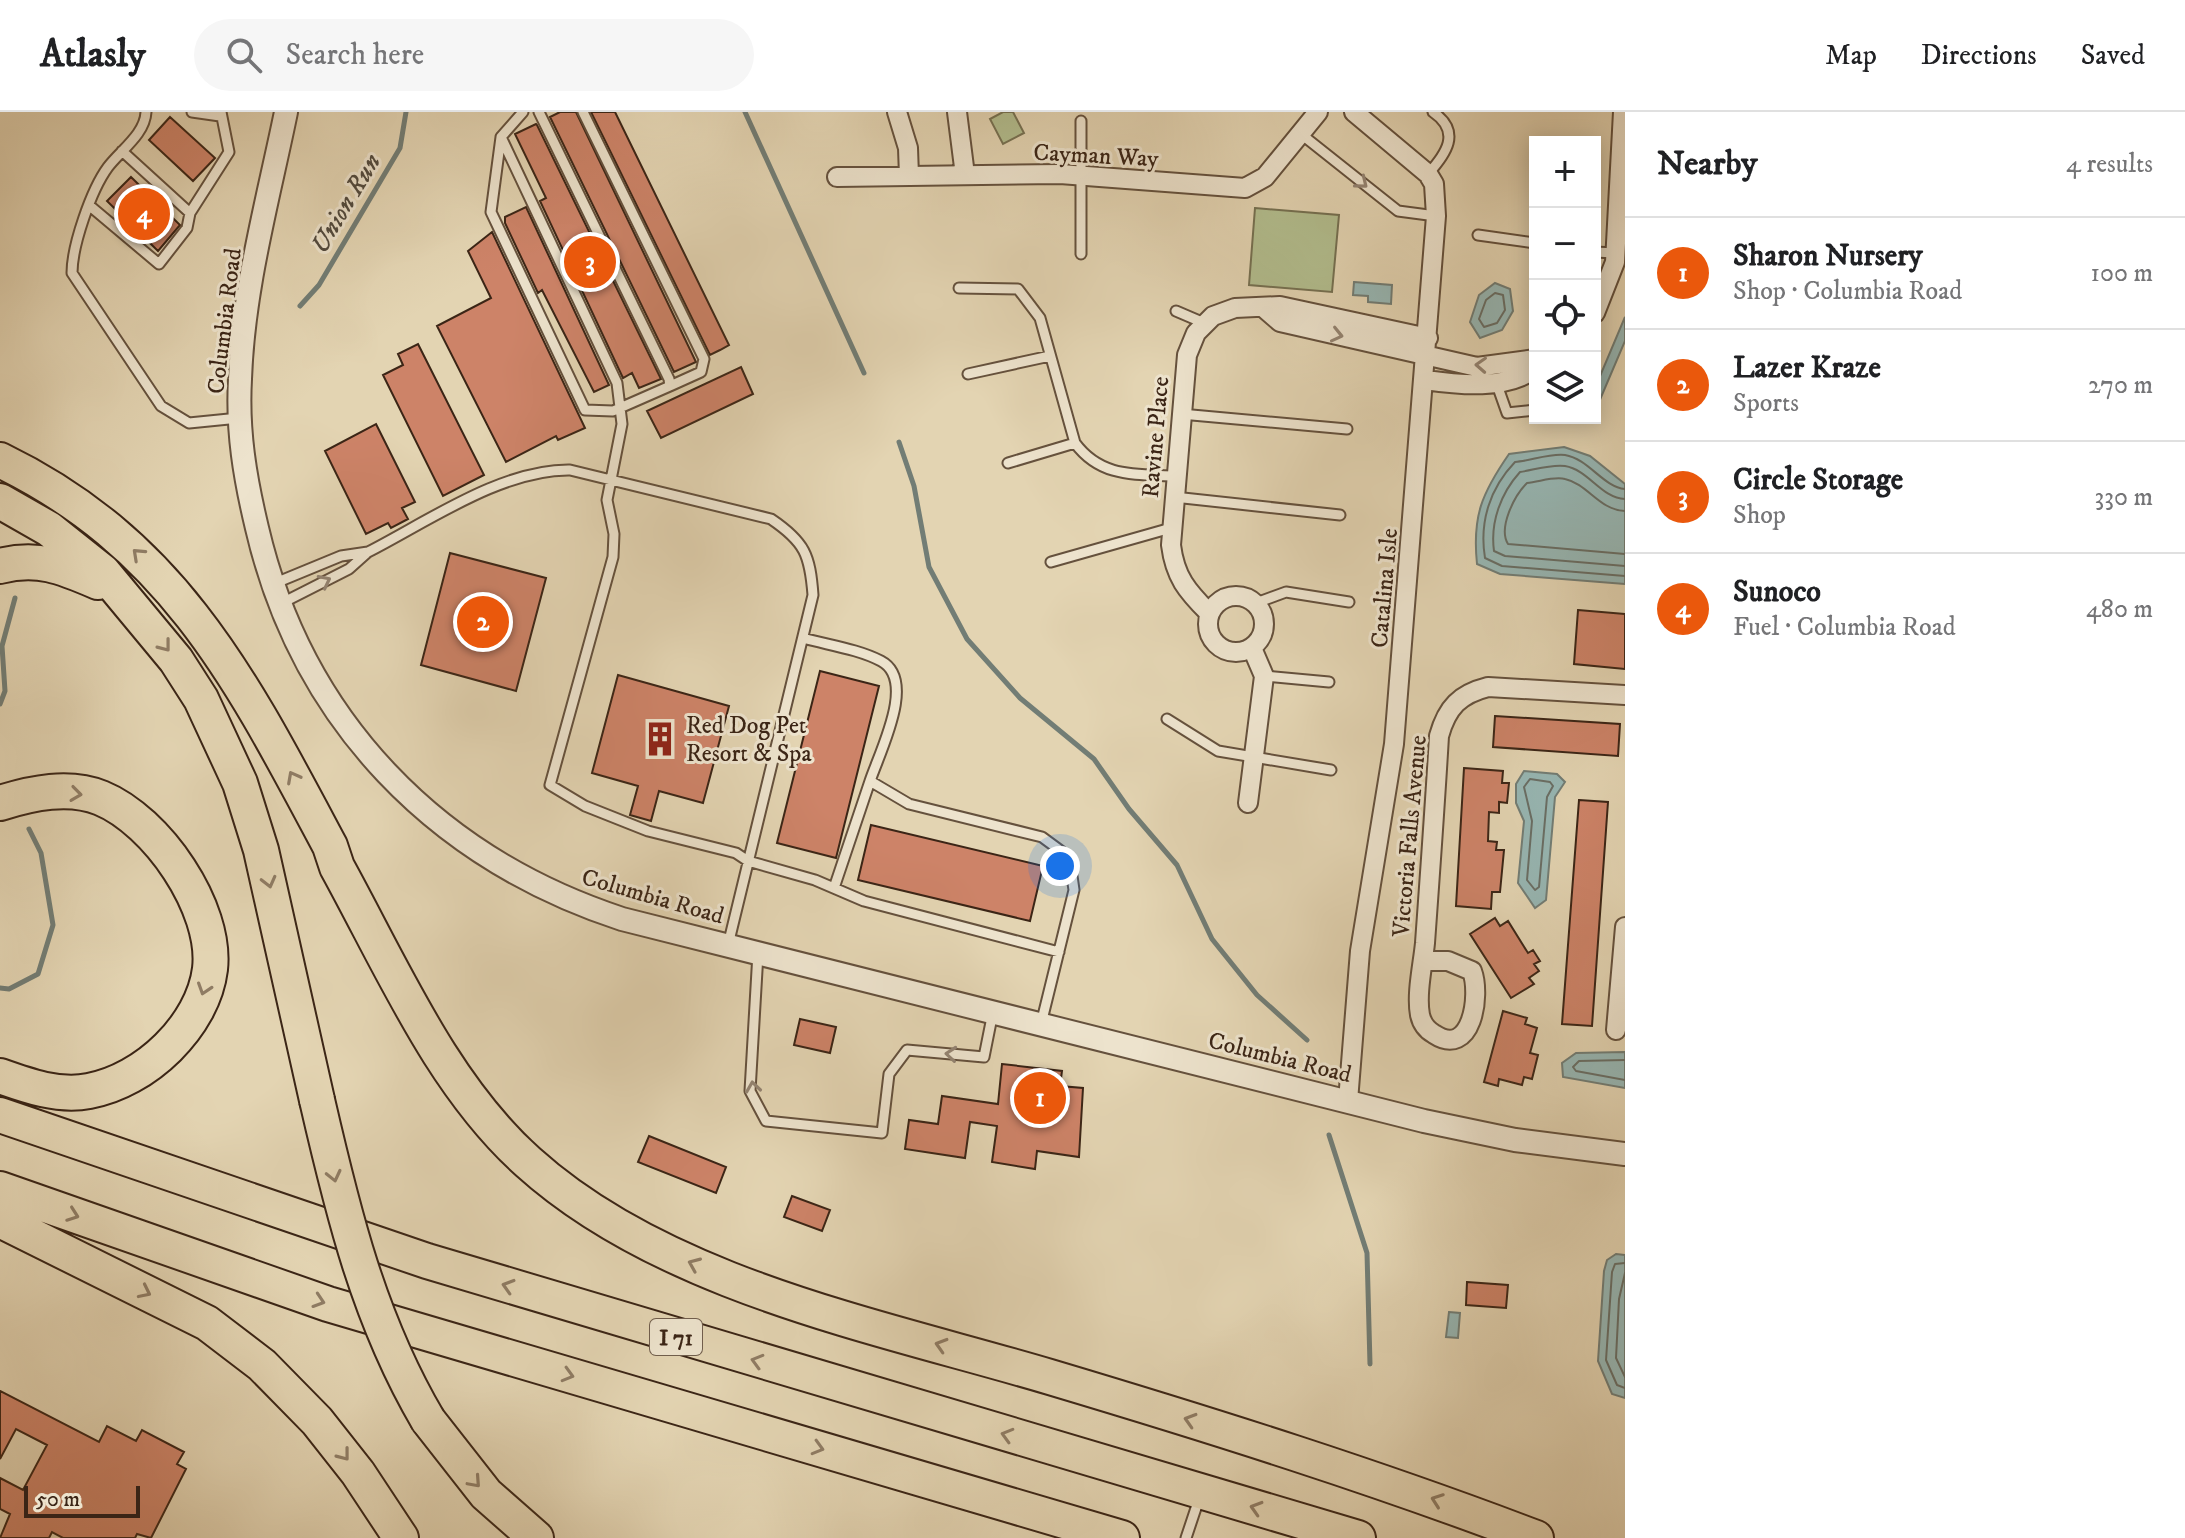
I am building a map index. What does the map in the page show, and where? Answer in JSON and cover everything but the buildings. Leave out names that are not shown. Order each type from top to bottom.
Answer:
[{"type":"highway","points":[[0,460],[81,505],[129,546],[180,598],[253,702],[330,846],[337,867],[446,1065],[493,1128],[526,1161],[582,1205],[653,1246],[749,1286],[1295,1452],[1536,1538]]},
{"type":"highway","points":[[0,501],[81,553],[103,572],[113,588],[140,614],[176,660],[212,719],[240,783],[278,918],[338,1192],[371,1304],[393,1358],[428,1420],[486,1494],[536,1538]]},
{"type":"highway","points":[[0,566],[23,561],[65,566],[113,588]]},
{"type":"highway","points":[[0,803],[27,795],[76,792],[101,798],[125,812],[167,853],[191,887],[207,927],[210,968],[202,999],[184,1029],[152,1062],[118,1083],[88,1092],[59,1092],[0,1076]]},
{"type":"highway","name":"I 71","points":[[0,1115],[427,1261],[1358,1538]]},
{"type":"highway","points":[[0,1189],[328,1304],[1122,1538]]},
{"type":"highway","points":[[0,1220],[207,1323],[262,1365],[317,1421],[358,1473],[401,1538]]},
{"type":"street","name":"Columbia Road","points":[[286,112],[247,301],[239,418],[242,462],[276,595],[312,677],[352,733],[414,802],[449,832],[536,886],[590,908],[1348,1101],[1515,1140],[1625,1154]]},
{"type":"street","points":[[897,112],[908,148],[909,176]]},
{"type":"street","points":[[957,112],[965,175]]},
{"type":"street","name":"Cayman Way","points":[[837,177],[1082,175],[1245,188],[1265,177],[1318,112]]},
{"type":"street","points":[[1354,112],[1428,174]]},
{"type":"street","points":[[1601,301],[1609,284],[1615,253],[1623,112]]},
{"type":"street","name":"Catalina Isle","points":[[1348,1101],[1360,951],[1394,744],[1428,347],[1436,216],[1434,184],[1428,174]]},
{"type":"street","points":[[1204,323],[1223,311],[1265,309],[1280,322],[1428,347],[1477,367],[1529,360]]},
{"type":"street","name":"Ravine Place","points":[[1204,323],[1187,355],[1171,528],[1173,569],[1184,588],[1209,613]]},
{"type":"street","points":[[1425,380],[1496,382],[1529,371]]},
{"type":"street","points":[[1231,595],[1249,598],[1256,603],[1264,617],[1265,627],[1252,648],[1235,652],[1217,645],[1208,628],[1209,613],[1222,599],[1231,595]]},
{"type":"street","points":[[1248,803],[1264,676],[1252,648]]},
{"type":"street","name":"Victoria Falls Avenue","points":[[1423,961],[1448,961],[1472,971],[1477,985],[1475,1012],[1461,1035],[1449,1039],[1437,1037],[1425,1027],[1420,1015],[1423,961],[1439,736],[1444,718],[1454,703],[1468,692],[1488,687],[1625,695]]},
{"type":"street","points":[[1616,1030],[1625,938]]},
{"type":"lane","points":[[146,112],[145,124],[105,171],[72,252],[72,273],[161,406],[189,423],[239,418]]},
{"type":"lane","points":[[90,206],[159,264],[187,228],[190,213],[229,152],[221,114],[192,112]]},
{"type":"lane","points":[[523,112],[501,137],[491,212],[585,410],[604,413],[701,372],[704,359],[583,112]]},
{"type":"lane","points":[[539,112],[670,386]]},
{"type":"lane","points":[[1428,174],[1446,154],[1449,134],[1441,118],[1433,112]]},
{"type":"lane","points":[[1081,121],[1081,254]]},
{"type":"lane","points":[[1301,134],[1398,211],[1436,216]]},
{"type":"lane","points":[[501,137],[586,311],[617,383],[620,407],[620,440],[607,500],[614,534],[613,557],[550,785],[625,824],[736,853],[748,861],[834,888],[864,901],[1059,952]]},
{"type":"lane","points":[[122,151],[190,213]]},
{"type":"lane","points":[[1478,235],[1529,242]]},
{"type":"lane","points":[[1601,252],[1615,253]]},
{"type":"lane","points":[[959,288],[1018,289],[1040,318],[1075,443],[1087,459],[1107,471],[1175,476]]},
{"type":"lane","points":[[1176,311],[1204,323]]},
{"type":"lane","points":[[968,374],[1050,356]]},
{"type":"lane","points":[[1496,382],[1507,413],[1529,411]]},
{"type":"lane","points":[[1181,414],[1347,429]]},
{"type":"lane","points":[[1008,463],[1075,443]]},
{"type":"lane","points":[[276,595],[349,569],[368,552],[514,478],[542,470],[570,470],[771,519],[792,533],[810,559],[813,595],[728,945]]},
{"type":"lane","points":[[1174,497],[1340,515]]},
{"type":"lane","points":[[1051,562],[1171,528]]},
{"type":"lane","points":[[276,595],[341,556],[368,552]]},
{"type":"lane","points":[[1256,603],[1286,592],[1349,602]]},
{"type":"lane","points":[[803,638],[884,662],[896,674],[899,692],[834,888]]},
{"type":"lane","points":[[1264,676],[1329,682]]},
{"type":"lane","points":[[1167,719],[1218,751],[1331,770]]},
{"type":"lane","points":[[870,781],[909,804],[1042,837],[1061,851],[1071,869],[1074,890],[1041,1024]]},
{"type":"lane","points":[[758,953],[750,1091],[766,1121],[882,1133],[889,1074],[907,1050],[984,1057],[993,1012]]},
{"type":"lane","points":[[1186,1538],[1201,1491]]},
{"type":"green space","points":[[1003,112],[1013,112],[1024,133],[1003,144],[990,119]]},
{"type":"green space","points":[[1255,208],[1339,215],[1332,292],[1249,285]]},
{"type":"water","points":[[1354,282],[1392,285],[1391,304],[1368,302],[1368,296],[1353,295]]},
{"type":"water","points":[[1495,283],[1510,289],[1513,311],[1502,330],[1480,338],[1470,322],[1479,295]]},
{"type":"water","points":[[1625,317],[1625,341],[1601,397],[1601,374]]},
{"type":"water","points":[[1564,447],[1590,456],[1625,484],[1625,584],[1500,574],[1477,564],[1476,532],[1481,506],[1509,454]]},
{"type":"water","points":[[1524,771],[1557,774],[1565,782],[1555,797],[1546,900],[1535,908],[1518,883],[1524,821],[1516,803],[1516,784]]},
{"type":"water","points":[[1625,1052],[1625,1088],[1563,1077],[1562,1063],[1576,1053]]},
{"type":"water","points":[[1616,1254],[1625,1255],[1625,1398],[1612,1394],[1598,1361],[1604,1271],[1607,1260]]},
{"type":"water","points":[[1449,1312],[1460,1313],[1458,1338],[1446,1337]]},
{"type":"waterway","name":"Union Run","points":[[300,306],[319,285],[400,148],[406,112]]},
{"type":"waterway","points":[[745,112],[864,373]]},
{"type":"waterway","points":[[899,442],[914,486],[929,567],[967,639],[1020,698],[1094,759],[1129,809],[1177,865],[1212,939],[1257,995],[1307,1040]]},
{"type":"waterway","name":"Union Run","points":[[0,704],[5,691],[2,646],[15,598]]},
{"type":"waterway","name":"Union Run","points":[[0,988],[9,989],[38,974],[53,925],[41,853],[29,829]]},
{"type":"waterway","points":[[1329,1135],[1367,1253],[1370,1364]]},
{"type":"place","name":"Sunoco","points":[[144,214]]},
{"type":"place","name":"Circle Storage","points":[[590,262]]},
{"type":"place","name":"Lazer Kraze","points":[[483,622]]},
{"type":"place","name":"Red Dog Pet Resort & Spa","points":[[660,739]]},
{"type":"place","name":"Sharon Nursery","points":[[1040,1098]]}]
